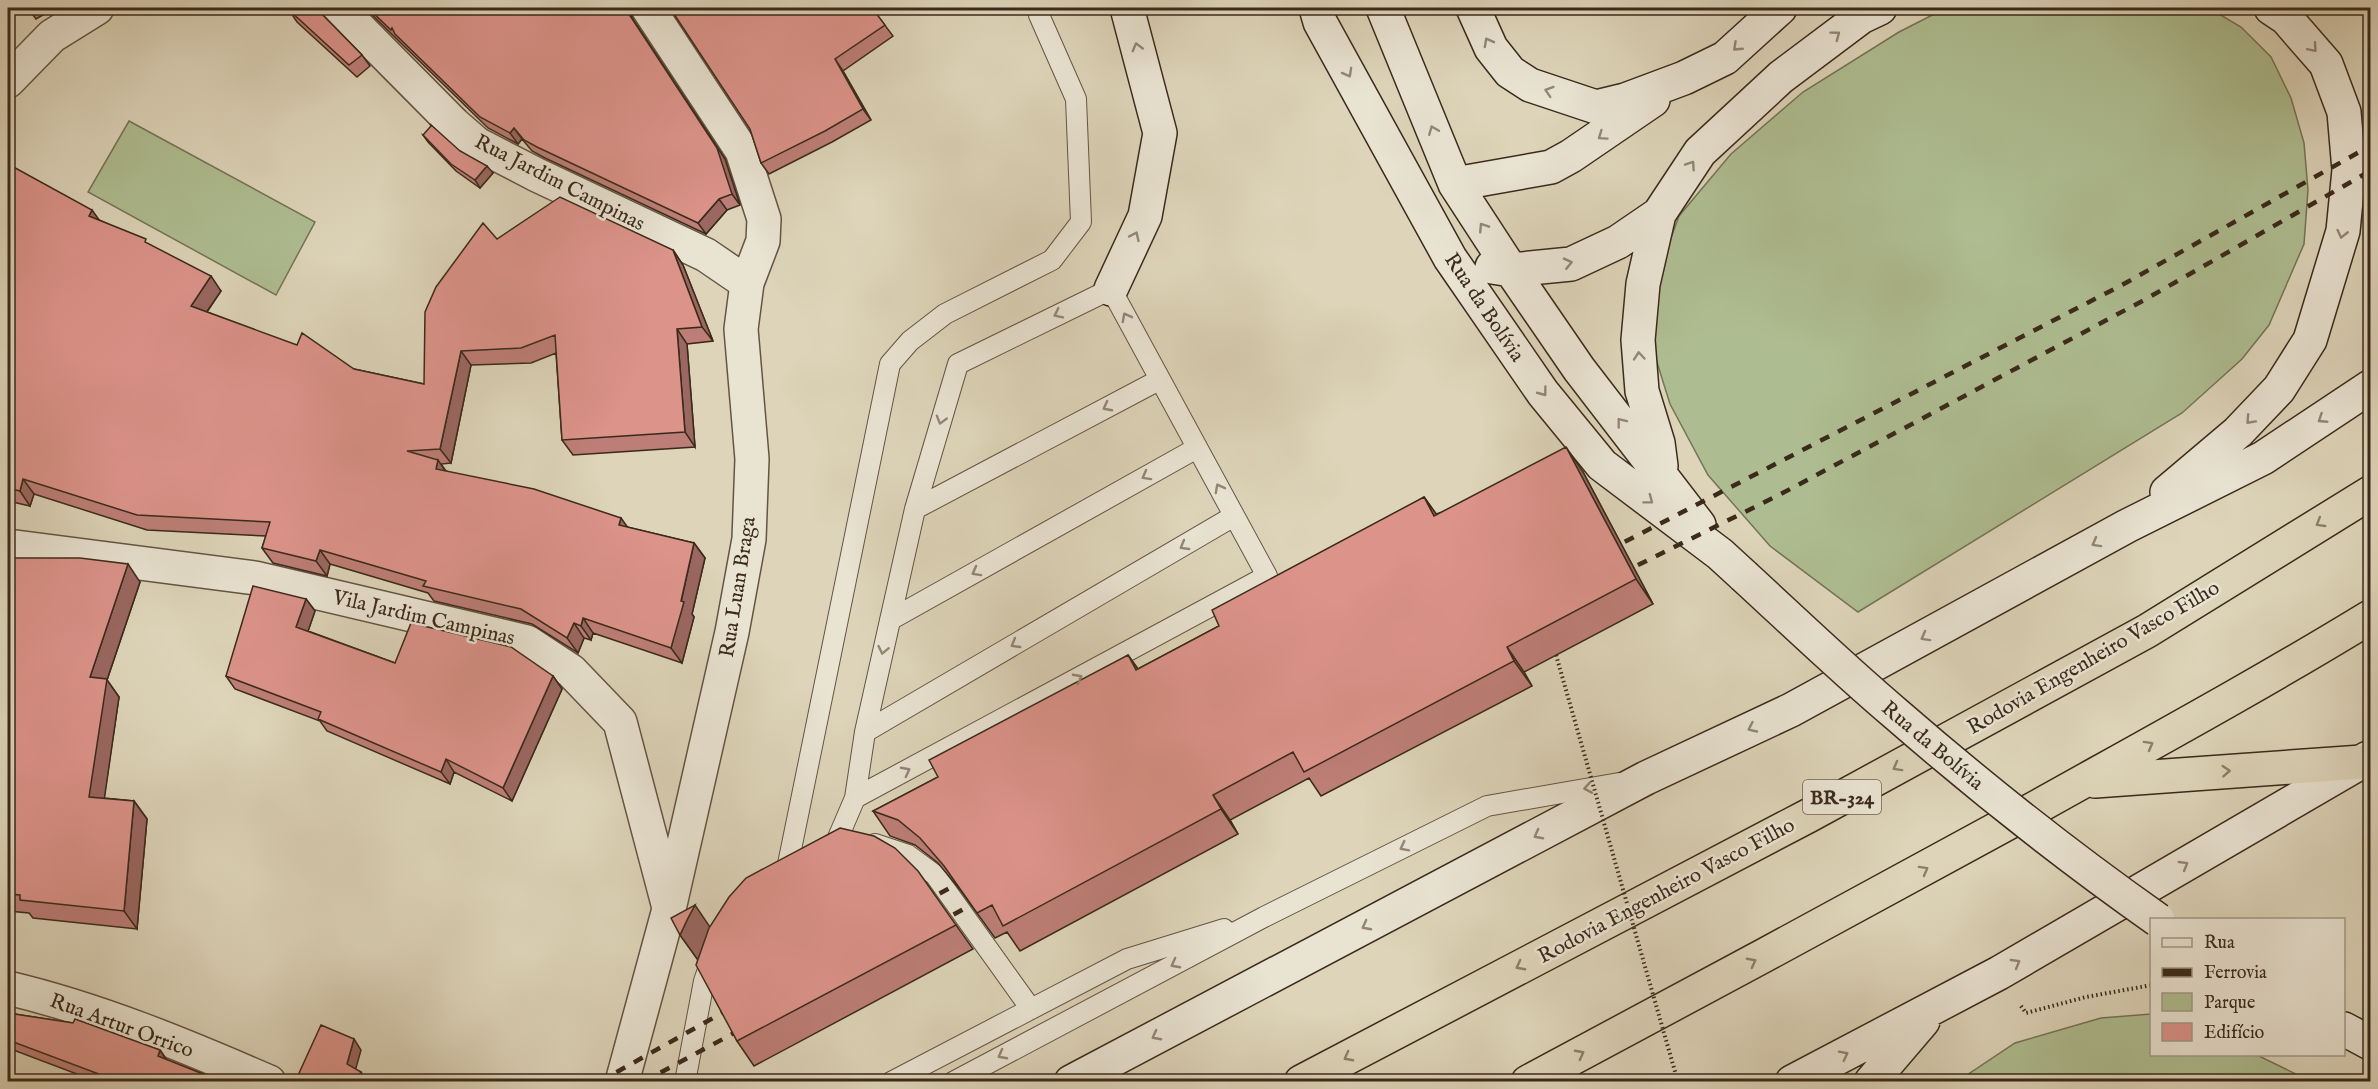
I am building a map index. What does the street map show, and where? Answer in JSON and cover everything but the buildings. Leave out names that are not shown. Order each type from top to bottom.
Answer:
[{"type":"highway","name":"Rodovia Engenheiro Vasco Filho","points":[[1301,1082],[1808,816],[2147,631],[2370,493]]},
{"type":"highway","points":[[1528,1082],[1846,912],[2271,678],[2370,617]]},
{"type":"highway","points":[[2084,781],[2366,759]]},
{"type":"main road","points":[[8,81],[52,36],[97,8]]},
{"type":"main road","name":"Rua Jardim Campinas","points":[[339,8],[454,124],[477,144],[706,255],[747,283]]},
{"type":"main road","name":"Rua Luan Braga","points":[[622,1082],[669,909],[732,632],[749,539],[752,459],[741,329],[747,283],[763,241],[764,219],[742,151],[648,8]]},
{"type":"main road","points":[[1111,289],[1145,216],[1160,133],[1127,8]]},
{"type":"main road","name":"Rua da Bolívia","points":[[1316,8],[1320,22],[1450,258],[1542,393],[1602,465],[1720,554],[1895,714],[1996,798],[2088,871],[2155,918]]},
{"type":"main road","name":"Rua da Bolívia","points":[[1383,8],[1455,184],[1510,270],[1579,369],[1662,474],[1720,554]]},
{"type":"main road","points":[[1473,8],[1491,48],[1510,72],[1530,85],[1596,107],[1625,100],[1684,78],[1725,58],[1780,8]]},
{"type":"main road","points":[[1662,474],[1658,443],[1642,391],[1638,340],[1643,284],[1659,214],[1700,152],[1773,84],[1860,17],[1880,8]]},
{"type":"main road","points":[[2127,526],[2238,432],[2279,389],[2310,340],[2343,231],[2349,170],[2344,112],[2326,64],[2286,18],[2271,8]]},
{"type":"main road","points":[[1455,184],[1551,167],[1587,146],[1684,78]]},
{"type":"main road","points":[[1450,258],[1510,270],[1571,264],[1618,242],[1659,214]]},
{"type":"main road","points":[[1071,1082],[1646,778],[1791,710],[2127,526],[2263,458],[2370,387]]},
{"type":"main road","name":"Vila Jardim Campinas","points":[[8,546],[255,578],[527,642],[571,671],[620,722],[669,909]]},
{"type":"main road","points":[[1792,1082],[1999,974],[2366,759]]},
{"type":"main road","name":"Rua Artur Orrico","points":[[8,988],[40,995],[136,1028],[269,1082]]},
{"type":"main road","points":[[1871,1082],[1934,1008]]},
{"type":"main road","points":[[2345,1030],[2370,1043]]},
{"type":"lane","points":[[1031,1009],[935,875],[908,855],[879,844],[837,840],[781,870],[890,364],[910,340],[945,314],[1052,260],[1082,222],[1076,99],[1039,15]]},
{"type":"lane","points":[[837,840],[855,798],[865,732],[915,509],[958,364],[1111,289],[1267,576],[855,798]]},
{"type":"lane","points":[[915,509],[1159,380]]},
{"type":"lane","points":[[890,620],[1197,448]]},
{"type":"lane","points":[[865,732],[1234,516]]},
{"type":"lane","points":[[953,1082],[1264,917],[1487,806],[1646,778]]},
{"type":"lane","points":[[891,1082],[1127,959],[1264,917]]},
{"type":"lane","points":[[685,1082],[704,981],[716,948],[722,939]]},
{"type":"path","points":[[1556,655],[1678,1082]]},
{"type":"path","points":[[2026,1013],[2086,997],[2150,985]]},
{"type":"green space","points":[[1946,8],[2209,8],[2241,27],[2271,57],[2291,98],[2304,143],[2308,190],[2304,244],[2269,325],[2242,359],[2182,413],[1858,612],[1770,546],[1708,475],[1670,404],[1655,356],[1655,304],[1664,257],[1679,216],[1731,154],[1803,92],[1899,32]]},
{"type":"green space","points":[[129,121],[315,222],[276,295],[88,192]]},
{"type":"green space","points":[[2150,1014],[2150,1056],[2259,1056],[2310,1081],[1958,1081],[2015,1043],[2101,1018]]},
{"type":"railway","points":[[1607,551],[2122,285],[2370,146]]},
{"type":"railway","points":[[1620,574],[1779,495],[2146,299],[2370,171]]},
{"type":"railway","points":[[922,903],[972,876]]},
{"type":"railway","points":[[936,924],[986,897]]},
{"type":"railway","points":[[599,1082],[738,1004]]},
{"type":"railway","points":[[643,1082],[749,1025]]}]
